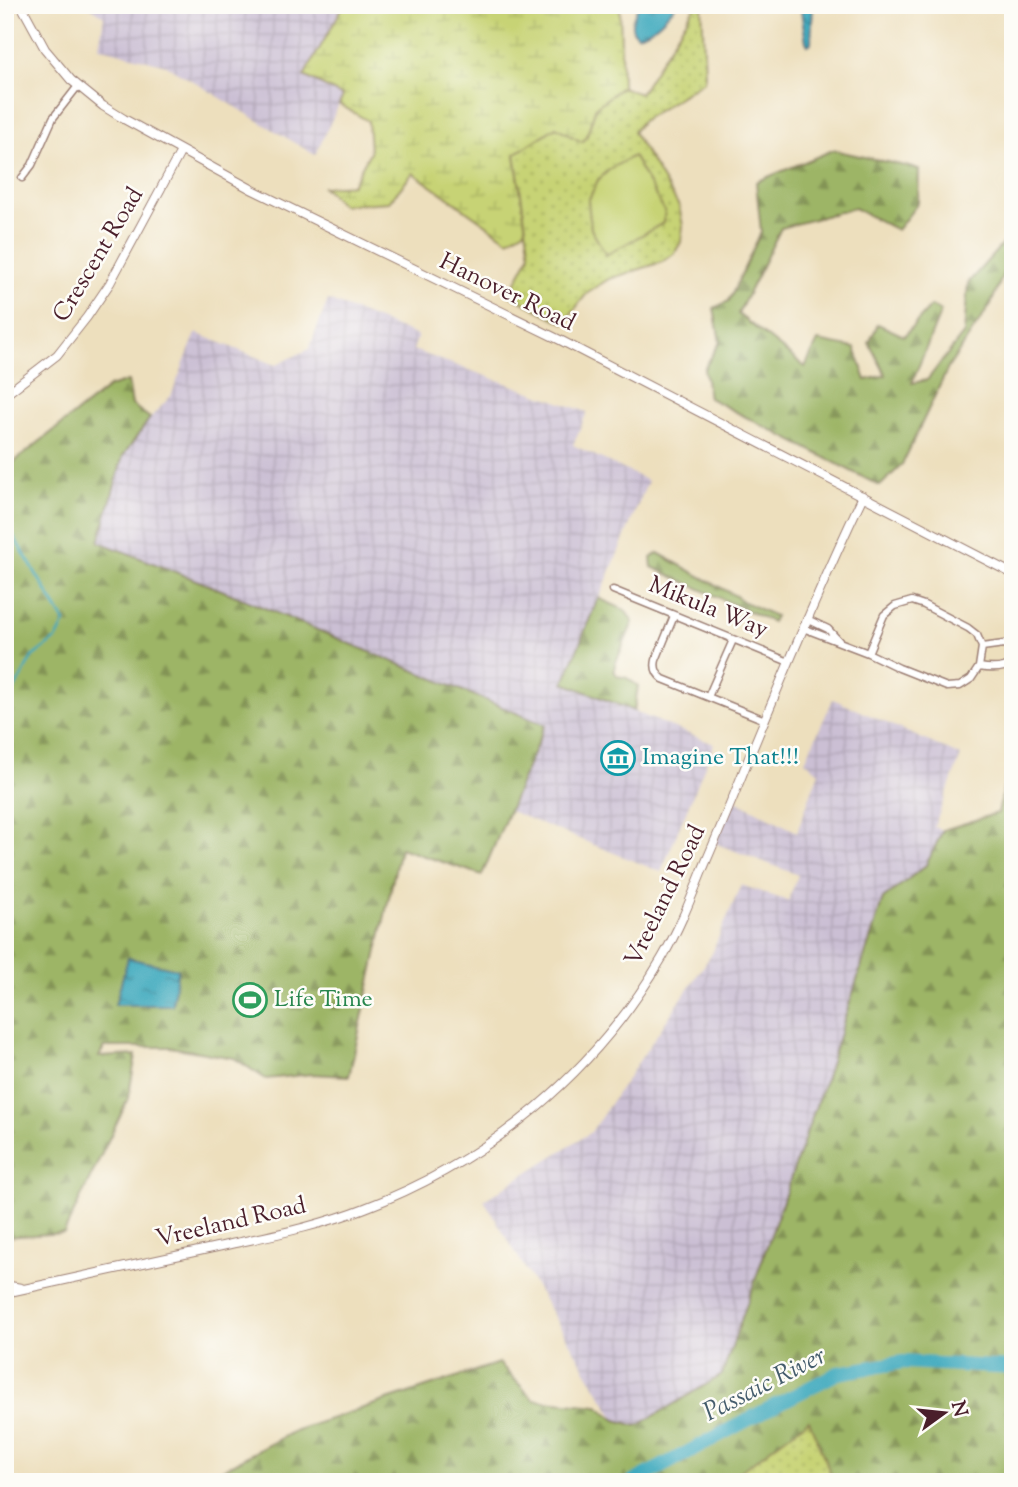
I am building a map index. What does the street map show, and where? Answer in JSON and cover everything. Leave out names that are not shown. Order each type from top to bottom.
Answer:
[{"type":"street","name":"Hanover Road","points":[[21,5],[45,49],[78,86],[113,112],[265,196],[560,340],[1013,574]]},
{"type":"street","points":[[22,178],[37,155],[53,118],[78,86]]},
{"type":"street","name":"Crescent Road","points":[[5,395],[57,355],[88,317],[181,151]]},
{"type":"street","name":"Vreeland Road","points":[[5,1293],[335,1219],[397,1195],[455,1165],[519,1122],[558,1089],[628,1009],[662,958],[688,906],[803,628],[863,496]]},
{"type":"street","name":"Mikula Way","points":[[612,590],[789,662]]},
{"type":"street","points":[[803,628],[947,687],[966,683],[979,667],[982,648],[978,635],[968,628],[912,601],[895,606],[884,615],[868,653]]},
{"type":"street","points":[[674,616],[656,660],[656,671],[663,679],[765,720]]},
{"type":"street","points":[[807,619],[828,629],[840,642]]},
{"type":"street","points":[[708,697],[733,640]]},
{"type":"street","points":[[982,648],[1004,644],[1013,649]]},
{"type":"street","points":[[979,667],[994,669],[1013,662]]},
{"type":"street","points":[[5,1283],[27,1289]]},
{"type":"shaded area","points":[[87,5],[344,5],[304,75],[343,96],[315,155],[166,65],[99,47],[104,16]]},
{"type":"shaded area","points":[[328,300],[418,336],[413,350],[587,412],[573,445],[648,481],[564,683],[714,744],[661,872],[510,811],[545,725],[224,591],[99,542],[123,456],[150,418],[171,396],[196,333],[276,365],[309,349]]},
{"type":"shaded area","points":[[833,699],[961,756],[934,827],[943,830],[926,865],[882,899],[825,1080],[722,1375],[637,1426],[616,1420],[484,1200],[591,1132],[711,955],[741,885],[788,901],[798,875],[714,843],[734,799],[797,832],[819,772],[805,761]]},
{"type":"green space","points":[[344,5],[620,5],[622,87],[596,107],[586,138],[582,142],[515,154],[526,229],[508,240],[413,173],[389,202],[342,205],[323,187],[352,185],[370,152],[368,121],[339,104],[343,96],[304,76]]},
{"type":"green space","points":[[698,5],[702,5],[704,81],[642,121],[633,132],[679,206],[683,226],[681,242],[674,254],[662,262],[609,279],[588,292],[564,323],[509,295],[530,255],[515,154],[556,127],[582,142],[586,138],[596,107],[622,87],[640,94]]},
{"type":"green space","points":[[833,150],[919,169],[918,203],[897,230],[854,208],[781,228],[738,314],[805,367],[818,341],[855,348],[866,380],[886,375],[869,343],[878,324],[904,336],[931,306],[941,311],[912,383],[927,380],[964,333],[968,283],[1013,232],[1013,250],[991,304],[948,368],[902,465],[880,486],[709,398],[704,369],[720,342],[714,308],[729,301],[761,232],[756,182]]},
{"type":"green space","points":[[633,156],[665,212],[663,223],[606,255],[591,229],[588,201],[598,180],[610,169]]},
{"type":"green space","points":[[128,381],[132,405],[150,418],[123,456],[99,542],[224,591],[545,725],[482,875],[400,848],[349,1076],[312,1074],[266,1079],[234,1058],[170,1047],[104,1047],[99,1057],[136,1055],[128,1099],[64,1233],[5,1237],[5,469],[109,387]]},
{"type":"green space","points":[[658,553],[744,602],[775,616],[772,622],[652,567],[651,558]]},
{"type":"green space","points":[[598,598],[625,610],[633,622],[614,671],[618,676],[627,678],[638,686],[634,711],[564,683]]},
{"type":"green space","points":[[1013,767],[1013,1482],[199,1482],[294,1431],[499,1363],[534,1400],[598,1406],[616,1420],[637,1426],[722,1375],[825,1080],[883,899],[926,865],[943,830],[998,813],[1007,774]]},
{"type":"green space","points":[[809,1420],[834,1482],[720,1482],[742,1470]]},
{"type":"water","points":[[639,5],[676,5],[654,27],[637,35],[632,25]]},
{"type":"water","points":[[800,5],[813,5],[811,43],[808,45],[806,42]]},
{"type":"water","points":[[128,958],[178,969],[172,1005],[115,1005]]},
{"type":"waterway","points":[[5,522],[65,622],[57,638],[32,657],[5,707]]},
{"type":"waterway","name":"Passaic River","points":[[633,1482],[838,1373],[903,1362],[1013,1368]]},
{"type":"place","name":"Imagine That!!!","points":[[618,758]]},
{"type":"place","name":"Life Time","points":[[250,1000]]}]
